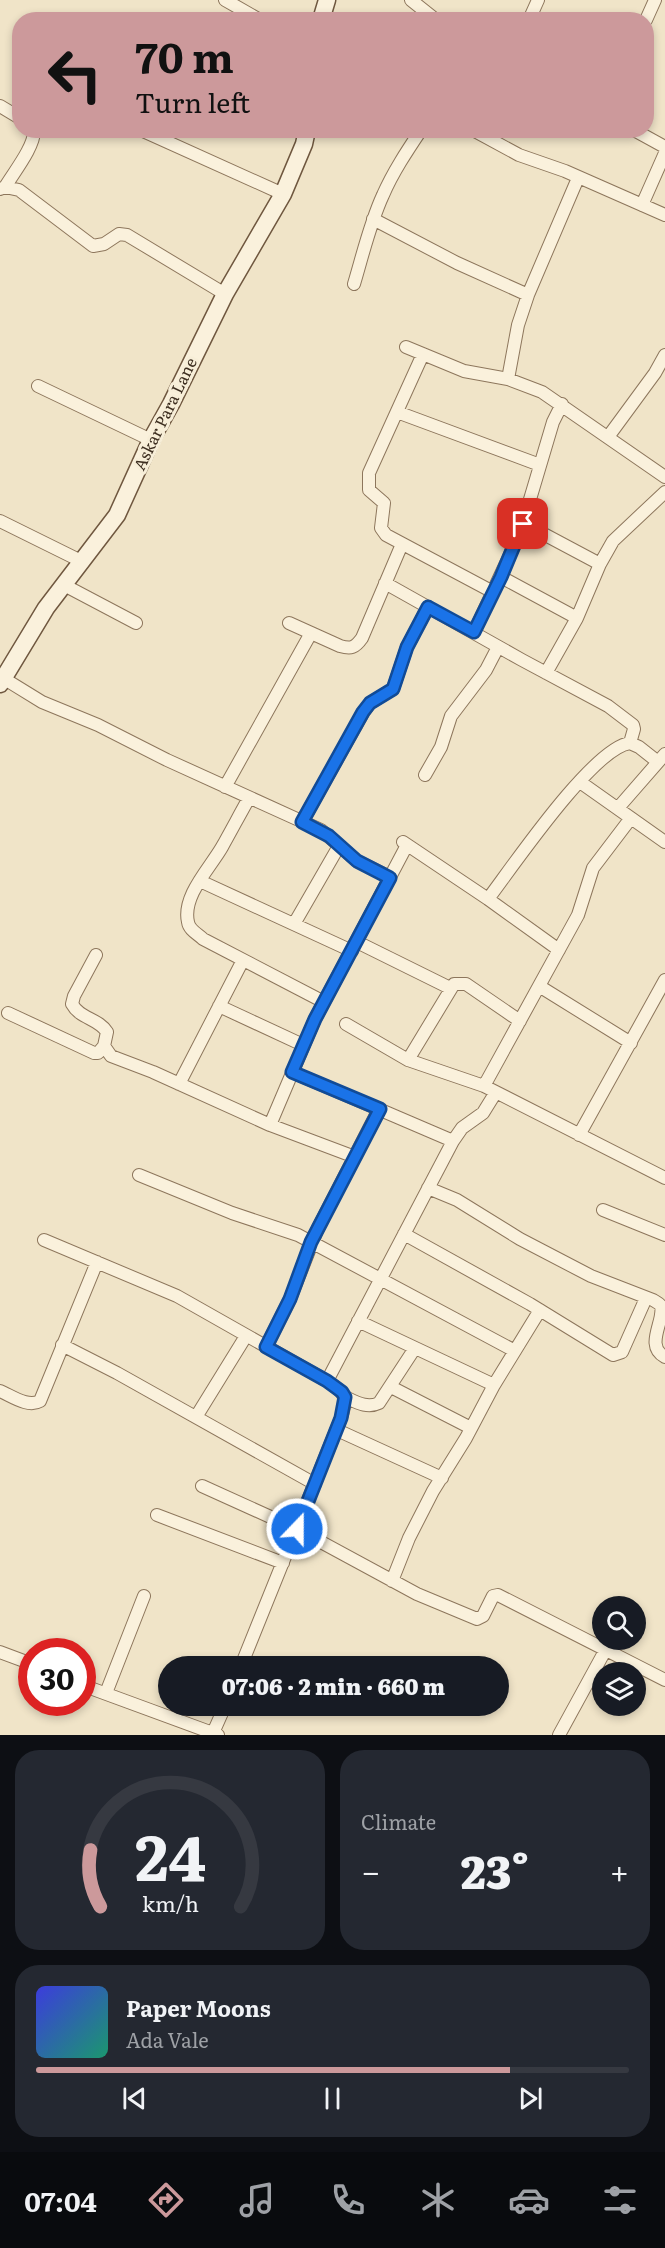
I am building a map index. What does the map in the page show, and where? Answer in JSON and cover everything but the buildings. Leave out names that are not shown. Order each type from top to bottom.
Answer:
[{"type":"street","points":[[225,0],[246,12]]},
{"type":"street","points":[[411,0],[426,12]]},
{"type":"street","points":[[32,138],[31,144],[3,188],[19,190],[93,246],[104,244],[118,234],[127,235],[225,294]]},
{"type":"street","points":[[159,138],[282,194]]},
{"type":"street","name":"Askar Para Lane","points":[[2,681],[46,608],[117,515],[151,440],[225,294],[282,194],[305,138]]},
{"type":"street","points":[[354,284],[373,219],[394,172],[416,138]]},
{"type":"street","points":[[488,138],[519,155],[566,171],[665,215]]},
{"type":"street","points":[[649,138],[665,147]]},
{"type":"street","points":[[642,205],[665,153]]},
{"type":"street","points":[[508,379],[518,325],[528,295],[578,178]]},
{"type":"street","points":[[373,219],[458,263],[528,295]]},
{"type":"street","points":[[406,347],[464,371],[508,379],[542,392],[665,477]]},
{"type":"street","points":[[423,354],[369,473],[367,481],[369,490],[384,503],[381,528],[386,535],[493,592]]},
{"type":"street","points":[[608,437],[656,373],[665,356]]},
{"type":"street","points":[[38,386],[151,440]]},
{"type":"street","points":[[474,632],[501,577],[523,524],[553,422],[562,404]]},
{"type":"street","points":[[397,412],[540,465]]},
{"type":"street","points":[[546,673],[577,618],[600,564],[613,541],[665,492]]},
{"type":"street","points":[[0,522],[83,562]]},
{"type":"street","points":[[523,524],[600,564]]},
{"type":"street","points":[[290,623],[348,648],[356,646],[362,638],[402,544]]},
{"type":"street","points":[[501,577],[577,618]]},
{"type":"street","points":[[385,583],[608,706],[630,720],[634,729],[630,743],[611,752],[580,782],[554,812],[488,899]]},
{"type":"street","points":[[64,585],[136,623]]},
{"type":"street","points":[[302,822],[363,712],[370,703],[393,689],[407,647],[428,607]]},
{"type":"street","points":[[225,787],[311,633]]},
{"type":"street","points":[[425,775],[441,747],[451,717],[486,670],[498,647]]},
{"type":"street","points":[[2,681],[42,702],[98,725],[225,787],[321,830],[357,861],[390,878]]},
{"type":"street","points":[[618,808],[661,758],[630,743]]},
{"type":"street","points":[[580,782],[665,842]]},
{"type":"street","points":[[249,798],[192,896],[188,910],[188,923],[192,930],[203,939],[324,1002]]},
{"type":"street","points":[[484,1086],[582,906],[593,868],[632,818]]},
{"type":"street","points":[[270,1125],[303,1045],[390,878],[405,843],[559,950]]},
{"type":"street","points":[[294,924],[339,846]]},
{"type":"street","points":[[200,881],[294,924],[355,946],[450,988]]},
{"type":"street","points":[[8,1013],[98,1053],[104,1046],[107,1032],[104,1027],[82,1016],[72,1004],[96,955]]},
{"type":"street","points":[[179,1084],[243,960]]},
{"type":"street","points":[[579,1135],[665,980]]},
{"type":"street","points":[[408,1060],[450,988],[460,982],[520,1021]]},
{"type":"street","points":[[538,986],[631,1042]]},
{"type":"street","points":[[219,1006],[303,1045]]},
{"type":"street","points":[[346,1024],[408,1060],[484,1086],[665,1178]]},
{"type":"street","points":[[104,1046],[111,1056],[270,1125],[355,1156]]},
{"type":"street","points":[[292,1072],[453,1141]]},
{"type":"street","points":[[327,1381],[453,1141],[462,1128],[483,1113],[496,1092]]},
{"type":"street","points":[[266,1347],[286,1307],[311,1242],[380,1109]]},
{"type":"street","points":[[139,1175],[232,1213],[290,1231],[515,1351]]},
{"type":"street","points":[[428,1188],[457,1200],[546,1253],[661,1306],[664,1313],[657,1348],[660,1355],[665,1358]]},
{"type":"street","points":[[603,1210],[665,1235]]},
{"type":"street","points":[[404,1234],[540,1310],[607,1352],[618,1355],[629,1339],[646,1298]]},
{"type":"street","points":[[44,1240],[177,1296],[327,1381],[345,1397],[345,1405],[336,1430],[245,1656]]},
{"type":"street","points":[[0,1391],[28,1404],[40,1401],[97,1262]]},
{"type":"street","points":[[392,1581],[423,1510],[494,1385],[540,1310]]},
{"type":"street","points":[[358,1321],[494,1385]]},
{"type":"street","points":[[196,1417],[246,1336]]},
{"type":"street","points":[[62,1346],[117,1373],[315,1484]]},
{"type":"street","points":[[345,1397],[365,1406],[374,1406],[379,1403],[415,1348]]},
{"type":"street","points":[[391,1387],[471,1428]]},
{"type":"street","points":[[336,1430],[442,1478]]},
{"type":"street","points":[[202,1486],[297,1529],[417,1594],[477,1619],[483,1616],[492,1596],[498,1595],[592,1642]]},
{"type":"street","points":[[157,1515],[283,1563]]},
{"type":"street","points":[[106,1694],[144,1596]]},
{"type":"street","points":[[559,1735],[605,1650]]},
{"type":"street","points":[[608,1650],[665,1680]]},
{"type":"street","points":[[0,1652],[18,1659]]},
{"type":"street","points":[[96,1690],[185,1729],[216,1734],[222,1716]]},
{"type":"route","points":[[297,1529],[341,1418],[345,1397],[337,1387],[266,1347],[290,1299],[311,1242],[380,1109],[292,1072],[315,1019],[390,878],[357,861],[321,830],[302,822],[363,712],[370,703],[393,689],[403,656],[428,607],[474,632],[501,577],[523,524]]}]
